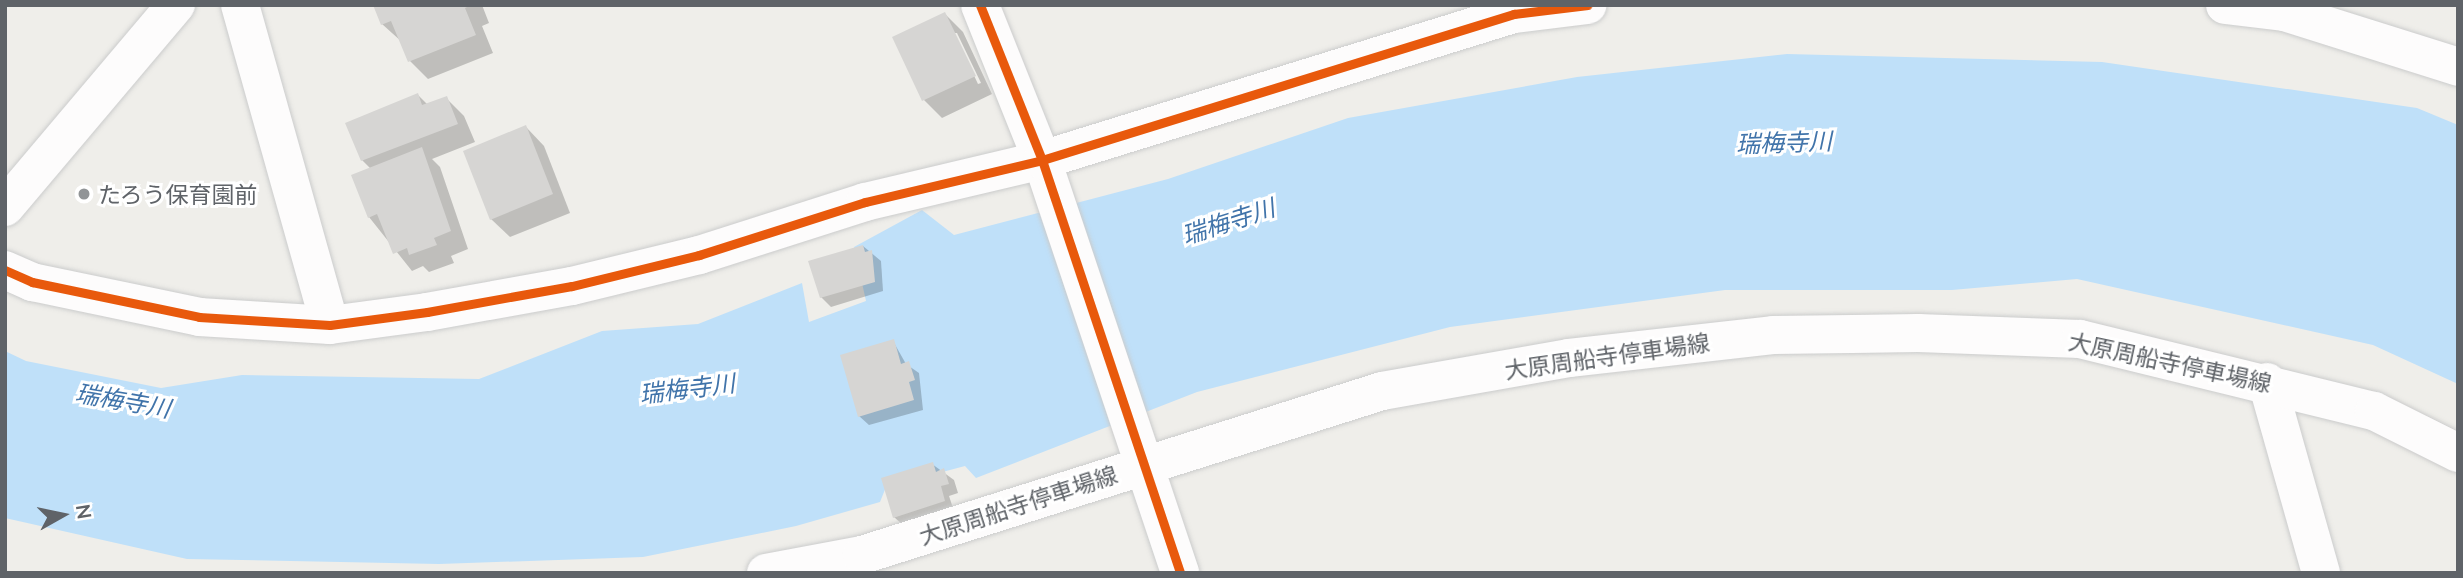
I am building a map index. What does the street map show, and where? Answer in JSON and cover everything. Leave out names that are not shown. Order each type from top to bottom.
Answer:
[{"type":"street","points":[[5,207],[176,5]]},
{"type":"street","points":[[240,5],[330,325]]},
{"type":"street","points":[[980,5],[1042,160],[1180,573]]},
{"type":"street","points":[[5,270],[32,282],[199,317],[330,325],[572,286],[699,255],[865,202],[1042,160],[1522,10],[1587,5]]},
{"type":"street","points":[[2225,5],[2284,12],[2458,67]]},
{"type":"street","name":"大原周船寺停車場線","points":[[766,573],[862,555],[1382,391],[1569,358],[1773,335],[1918,333],[2080,339],[2267,382],[2374,411],[2458,453]]},
{"type":"street","points":[[2267,382],[2321,573]]},
{"type":"water","name":"瑞梅寺川","points":[[1787,54],[2102,62],[2417,108],[2458,125],[2458,384],[2373,345],[2077,279],[1952,290],[1725,290],[1450,327],[1197,392],[976,478],[965,466],[886,487],[880,502],[796,526],[643,557],[439,564],[187,559],[5,518],[5,351],[26,361],[161,388],[242,375],[479,379],[602,331],[698,324],[802,283],[809,322],[866,301],[854,247],[922,210],[954,235],[1168,179],[1348,118],[1577,77]]},
{"type":"building","points":[[373,5],[471,5],[465,8],[476,35],[408,62],[391,21],[381,25]]},
{"type":"building","points":[[945,12],[976,76],[922,101],[892,37]]},
{"type":"building","points":[[418,93],[422,105],[447,96],[458,124],[361,161],[345,123]]},
{"type":"building","points":[[526,125],[553,194],[490,220],[463,151]]},
{"type":"building","points":[[422,147],[451,231],[434,238],[437,245],[409,255],[407,248],[393,254],[377,214],[368,218],[351,175]]},
{"type":"building","points":[[863,245],[865,252],[872,250],[875,282],[820,298],[808,261]]},
{"type":"building","points":[[894,339],[901,364],[909,361],[915,380],[909,382],[914,400],[858,417],[840,355]]},
{"type":"building","points":[[933,462],[936,472],[944,468],[949,484],[941,486],[945,501],[893,518],[881,478]]},
{"type":"cycle path","points":[[980,5],[1042,160],[1180,573]]},
{"type":"cycle path","points":[[5,270],[32,282],[199,317],[330,325],[427,312],[572,286],[699,255],[865,202],[1042,160],[1514,14],[1587,5]]},
{"type":"place","name":"たろう保育園前","points":[[84,194]]}]
